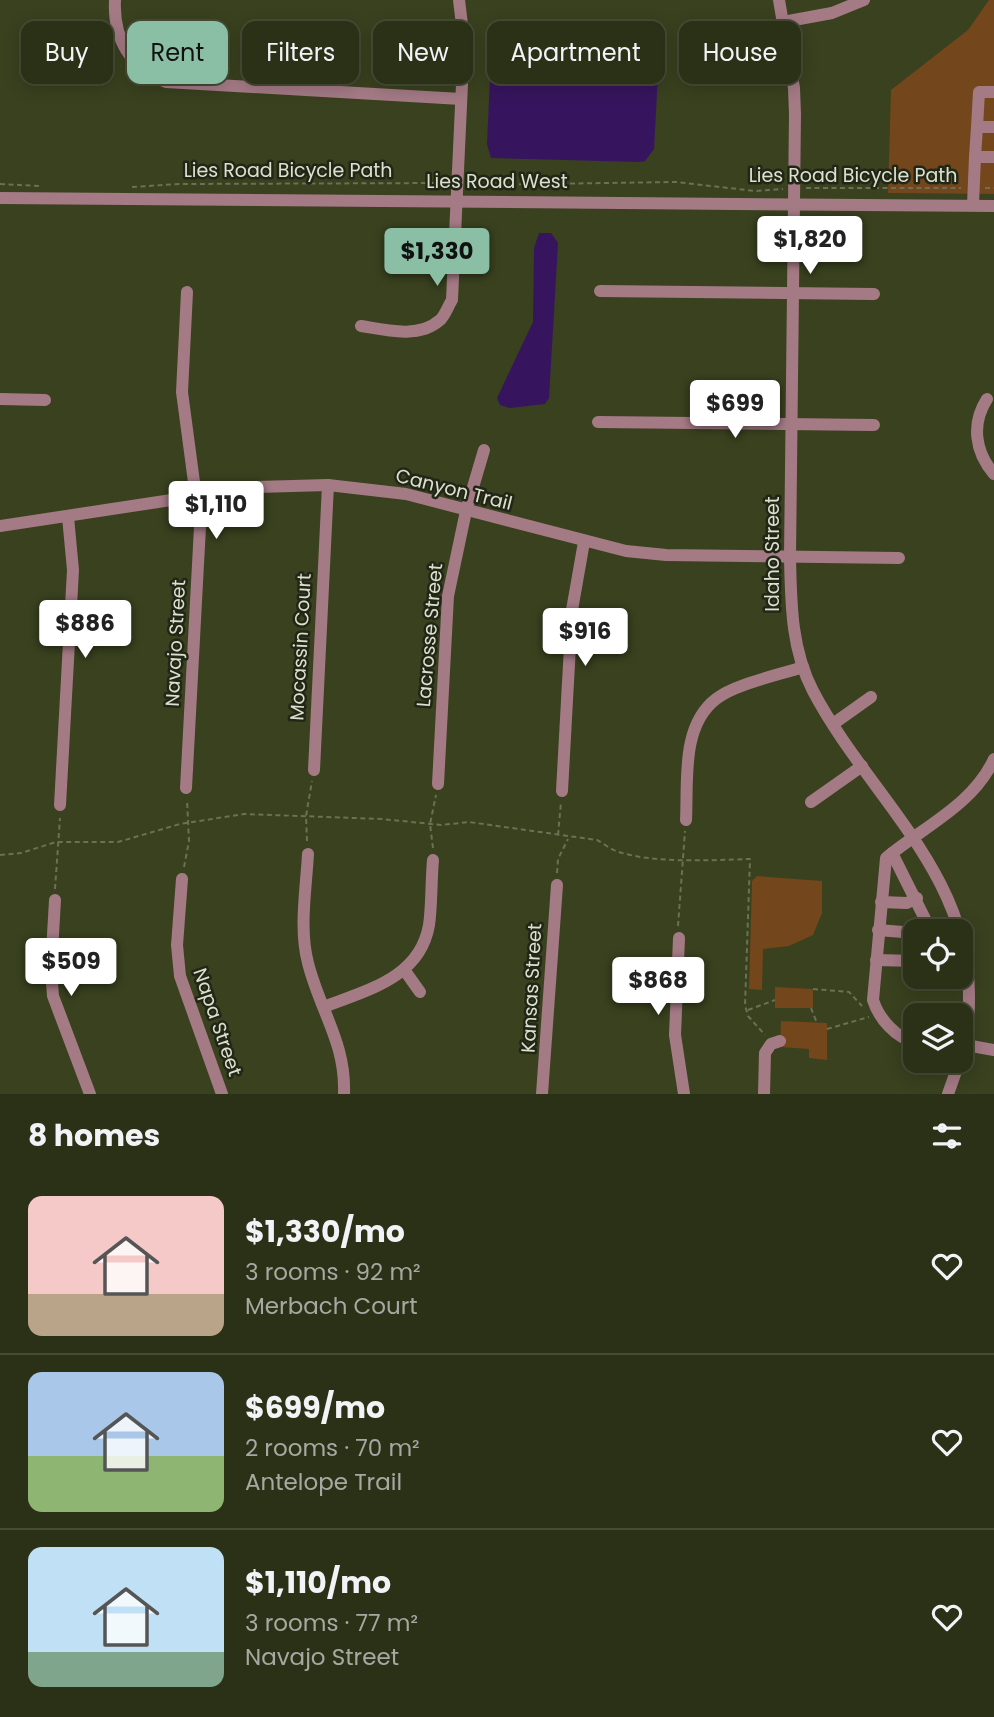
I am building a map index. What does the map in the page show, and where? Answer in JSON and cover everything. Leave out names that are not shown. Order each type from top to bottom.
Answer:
[{"type":"street","points":[[115,0],[116,27],[126,52],[135,63],[166,82],[461,99]]},
{"type":"street","points":[[361,326],[415,331],[440,320],[454,290],[455,200],[464,28],[459,0]]},
{"type":"street","name":"Idaho Street","points":[[779,0],[783,21]]},
{"type":"street","points":[[788,21],[832,13],[864,0]]},
{"type":"street","name":"Idaho Street","points":[[793,84],[795,202],[791,615],[803,667],[812,691],[940,877],[962,931],[970,981],[968,1003]]},
{"type":"street","points":[[973,205],[979,92],[994,92]]},
{"type":"street","points":[[976,127],[994,127]]},
{"type":"street","points":[[975,157],[994,157]]},
{"type":"street","name":"Lies Road West","points":[[0,198],[994,205]]},
{"type":"street","points":[[600,291],[874,294]]},
{"type":"street","name":"Navajo Street","points":[[186,788],[200,527],[182,392],[187,292]]},
{"type":"street","points":[[0,399],[45,400]]},
{"type":"street","points":[[987,399],[979,413],[976,434],[983,457],[994,474]]},
{"type":"street","points":[[598,422],[874,425]]},
{"type":"street","name":"Lacrosse Street","points":[[438,784],[448,596],[466,510],[484,450]]},
{"type":"street","name":"Canyon Trail","points":[[0,526],[257,487],[328,485],[388,491],[626,551],[666,555],[899,558]]},
{"type":"street","name":"Mocassin Court","points":[[314,770],[328,485]]},
{"type":"street","points":[[60,805],[73,570],[68,517]]},
{"type":"street","points":[[562,791],[572,610],[584,542]]},
{"type":"street","points":[[686,820],[691,742],[705,710],[718,697],[803,667]]},
{"type":"street","points":[[833,724],[871,697]]},
{"type":"street","points":[[903,1038],[876,1010],[873,1000],[886,858],[990,783],[994,759]]},
{"type":"street","points":[[811,802],[862,766]]},
{"type":"street","points":[[892,853],[917,898],[924,919]]},
{"type":"street","points":[[308,854],[304,931],[308,962],[342,1055],[344,1094]]},
{"type":"street","points":[[324,1007],[405,971],[421,948],[429,925],[433,860]]},
{"type":"street","name":"Napa Street","points":[[182,880],[177,945],[180,976],[222,1094]]},
{"type":"street","name":"Kansas Street","points":[[542,1094],[557,885]]},
{"type":"street","points":[[881,902],[906,903],[917,898]]},
{"type":"street","points":[[55,900],[51,969],[53,996],[90,1094]]},
{"type":"street","points":[[878,930],[903,932]]},
{"type":"street","points":[[679,938],[675,1035],[684,1094]]},
{"type":"street","points":[[876,960],[903,961]]},
{"type":"street","points":[[405,971],[420,992]]},
{"type":"street","points":[[764,1094],[765,1053],[776,1042]]},
{"type":"street","points":[[973,1052],[994,1050]]},
{"type":"street","name":"Idaho Street","points":[[948,1094],[955,1073]]},
{"type":"path","name":"Lies Road Bicycle Path","points":[[132,187],[179,184],[481,186],[513,183],[676,182],[755,191],[794,188],[994,188]]},
{"type":"path","points":[[0,184],[48,187]]},
{"type":"path","points":[[308,854],[306,816],[314,770]]},
{"type":"path","points":[[433,860],[430,824],[438,784]]},
{"type":"path","points":[[182,880],[189,841],[186,788]]},
{"type":"path","points":[[558,835],[562,791]]},
{"type":"path","points":[[55,900],[60,805]]},
{"type":"path","points":[[0,855],[21,853],[60,842],[118,842],[188,822],[244,814],[430,824],[469,822],[597,840],[614,851],[629,854],[683,860],[750,859],[747,1011],[776,1042]]},
{"type":"path","points":[[679,938],[686,820]]},
{"type":"path","points":[[557,885],[558,859],[569,837]]},
{"type":"path","points":[[813,989],[849,992],[871,1016],[827,1029]]},
{"type":"path","points":[[747,1011],[775,1000]]},
{"type":"path","points":[[811,1008],[817,1023]]},
{"type":"shaded area","points":[[989,0],[994,0],[994,194],[888,193],[891,90],[968,30]]},
{"type":"shaded area","points":[[490,84],[657,84],[654,149],[645,161],[491,158],[487,144]]},
{"type":"shaded area","points":[[539,233],[551,233],[558,243],[549,398],[545,404],[510,408],[500,405],[497,398],[533,322],[534,248]]},
{"type":"shaded area","points":[[757,876],[822,881],[822,913],[813,935],[789,946],[763,949],[762,990],[749,989],[752,881]]},
{"type":"shaded area","points":[[775,987],[813,989],[813,1008],[775,1008]]},
{"type":"shaded area","points":[[781,1021],[827,1023],[827,1060],[809,1058],[809,1049],[780,1047]]}]
